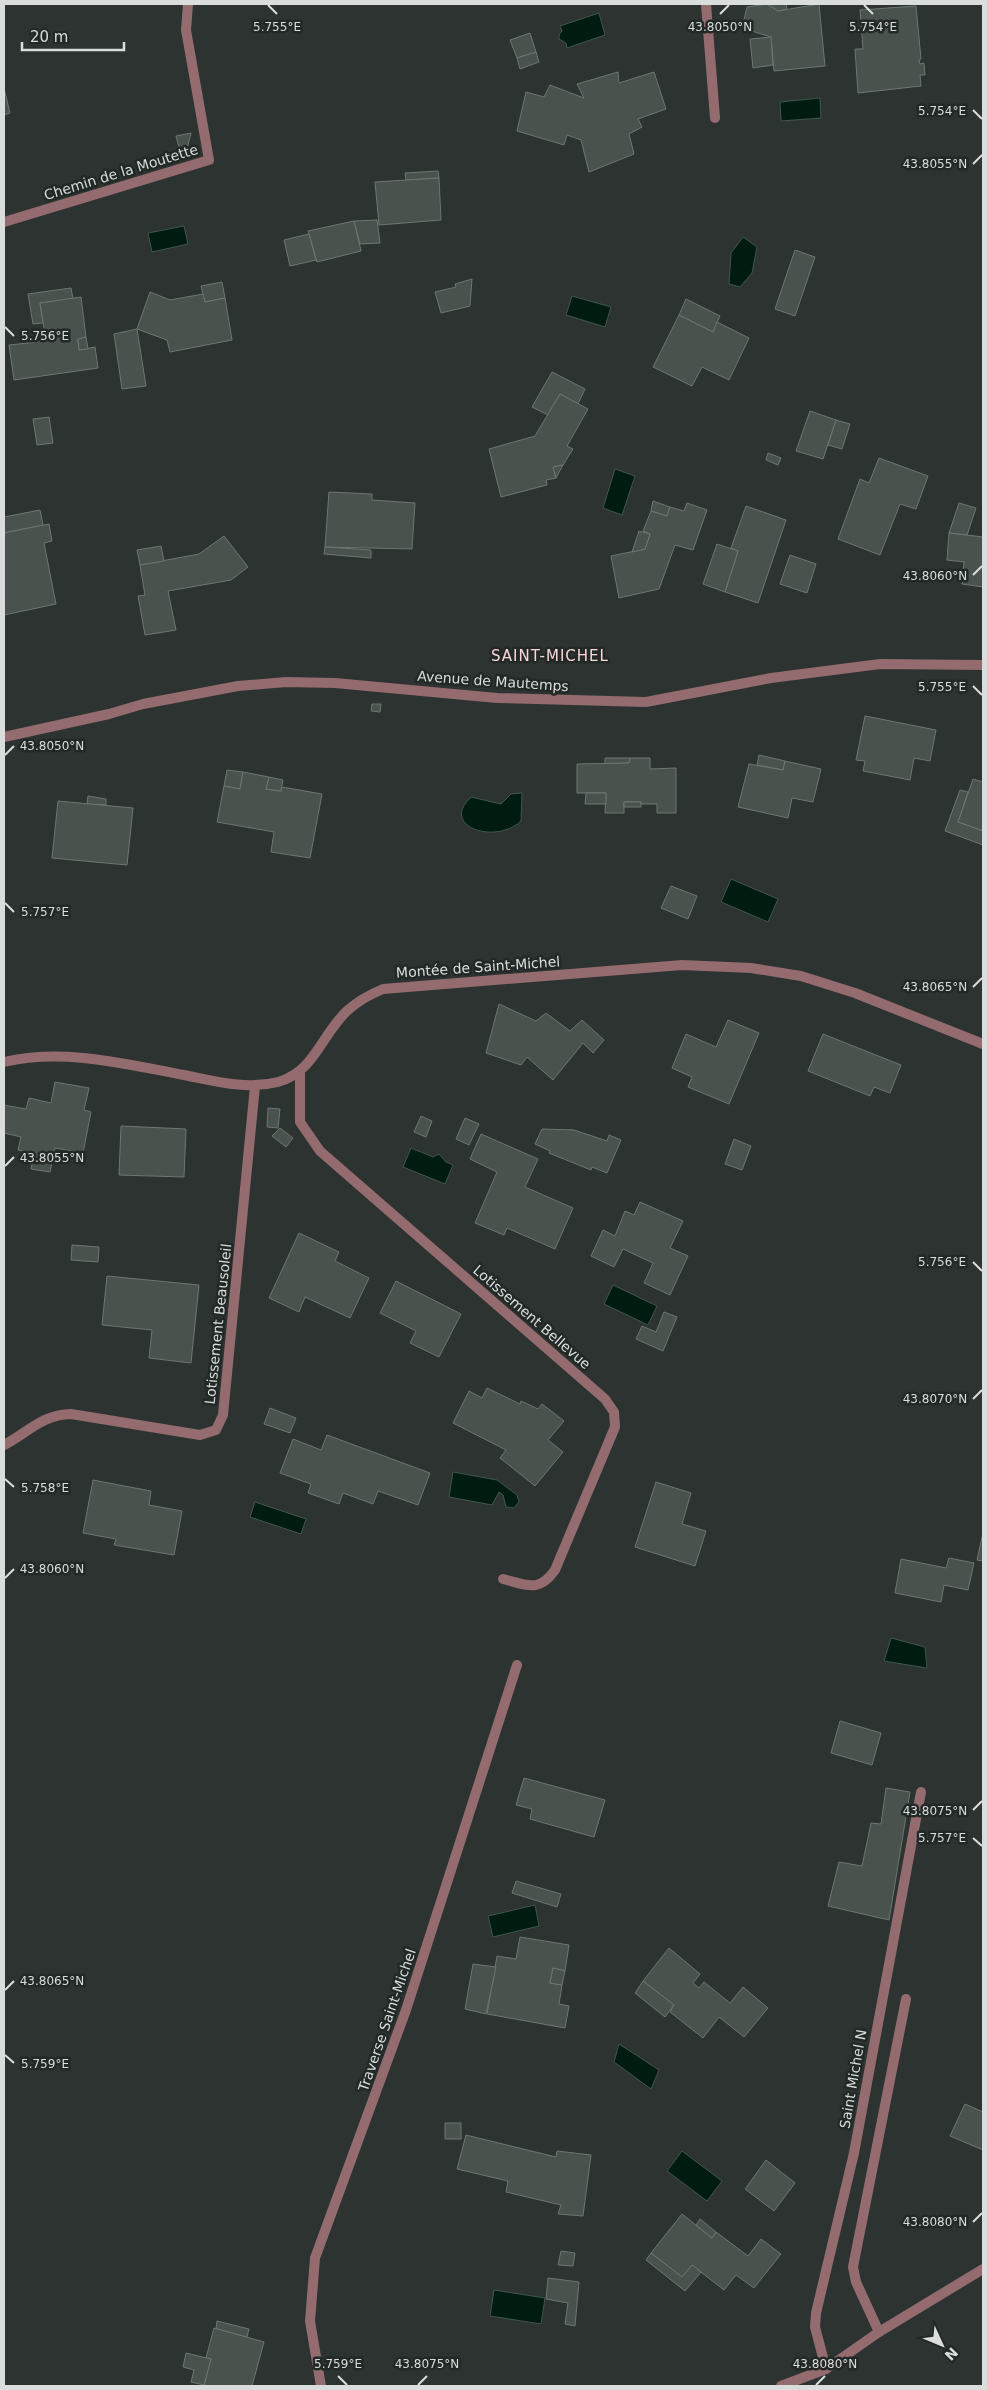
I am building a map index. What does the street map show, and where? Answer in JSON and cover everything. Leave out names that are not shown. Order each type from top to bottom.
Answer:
[{"type":"street","name":"Chemin de la Moutette","points":[[4,222],[209,160],[186,30],[188,4]]},
{"type":"street","points":[[706,4],[715,118]]},
{"type":"street","name":"Avenue de Mautemps","points":[[4,737],[109,714],[143,704],[238,686],[286,682],[320,682],[497,698],[646,702],[772,678],[880,664],[983,665]]},
{"type":"street","name":"Montée de Saint-Michel","points":[[4,1062],[50,1056],[103,1061],[231,1084],[255,1086],[279,1082],[300,1072],[347,1011],[366,996],[383,989],[682,965],[750,968],[801,976],[855,993],[983,1044]]},
{"type":"street","name":"Lotissement Bellevue","points":[[300,1072],[300,1122],[310,1140],[320,1151],[605,1399],[614,1412],[615,1427],[555,1570],[547,1582],[536,1586],[503,1579]]},
{"type":"street","name":"Lotissement Beausoleil","points":[[4,1445],[46,1417],[59,1414],[71,1414],[200,1435],[216,1430],[223,1415],[255,1086]]},
{"type":"street","name":"Traverse Saint-Michel","points":[[321,2386],[310,2320],[316,2258],[406,2010],[517,1665]]},
{"type":"street","name":"Saint Michel N","points":[[826,2369],[815,2327],[816,2313],[854,2153],[921,1792]]},
{"type":"street","points":[[879,2332],[856,2282],[853,2267],[906,1999]]},
{"type":"street","points":[[781,2386],[826,2369],[879,2332],[983,2270]]},
{"type":"shaded area","points":[[599,13],[605,35],[567,48],[566,43],[559,39],[562,31],[560,26]]},
{"type":"shaded area","points":[[820,98],[821,118],[781,121],[780,102]]},
{"type":"shaded area","points":[[184,226],[188,244],[152,252],[148,233]]},
{"type":"shaded area","points":[[743,237],[757,247],[752,273],[740,287],[729,284],[731,253]]},
{"type":"shaded area","points":[[572,296],[611,307],[605,327],[566,315]]},
{"type":"shaded area","points":[[615,469],[635,476],[622,515],[603,508]]},
{"type":"shaded area","points":[[522,793],[521,821],[510,828],[498,832],[486,832],[466,824],[462,817],[463,808],[471,797],[501,804],[511,794]]},
{"type":"shaded area","points":[[731,879],[778,899],[768,922],[721,902]]},
{"type":"shaded area","points":[[411,1148],[433,1157],[439,1154],[446,1162],[453,1165],[445,1184],[403,1167]]},
{"type":"shaded area","points":[[613,1285],[657,1306],[648,1325],[604,1304]]},
{"type":"shaded area","points":[[453,1472],[497,1480],[517,1495],[519,1502],[514,1508],[506,1507],[503,1495],[499,1492],[492,1505],[449,1497]]},
{"type":"shaded area","points":[[255,1502],[306,1519],[301,1534],[250,1517]]},
{"type":"shaded area","points":[[891,1638],[925,1647],[927,1668],[884,1661]]},
{"type":"shaded area","points":[[535,1905],[539,1926],[493,1937],[488,1916]]},
{"type":"shaded area","points":[[619,2044],[659,2070],[651,2089],[614,2062]]},
{"type":"shaded area","points":[[682,2151],[722,2181],[707,2201],[667,2171]]},
{"type":"shaded area","points":[[494,2290],[545,2298],[541,2324],[490,2316]]},
{"type":"building","points":[[767,4],[778,11],[819,4],[825,66],[774,71],[771,37],[742,28],[747,7]]},
{"type":"building","points":[[767,4],[786,4],[787,9],[778,11]]},
{"type":"building","points":[[916,6],[921,59],[919,60],[920,64],[924,63],[925,75],[920,75],[921,86],[858,93],[855,49],[863,49],[860,10]]},
{"type":"building","points":[[530,33],[536,52],[517,58],[510,40]]},
{"type":"building","points":[[771,37],[773,65],[753,68],[750,39]]},
{"type":"building","points":[[536,52],[539,62],[520,69],[517,58]]},
{"type":"building","points":[[618,72],[619,83],[654,72],[666,109],[638,119],[642,127],[629,134],[634,154],[589,172],[581,140],[567,135],[564,145],[517,131],[526,92],[544,97],[550,85],[584,98],[577,84]]},
{"type":"building","points":[[4,88],[10,113],[4,115]]},
{"type":"building","points":[[191,133],[187,149],[180,151],[176,136]]},
{"type":"building","points":[[438,171],[439,178],[406,180],[405,173]]},
{"type":"building","points":[[439,178],[441,220],[379,225],[375,182]]},
{"type":"building","points":[[377,220],[380,243],[360,244],[354,221]]},
{"type":"building","points":[[354,221],[361,251],[317,262],[308,231]]},
{"type":"building","points":[[309,234],[316,260],[290,266],[284,240]]},
{"type":"building","points":[[795,250],[815,257],[795,316],[775,309]]},
{"type":"building","points":[[472,279],[470,306],[441,313],[435,292],[456,287],[455,284]]},
{"type":"building","points":[[222,282],[225,298],[205,302],[201,286]]},
{"type":"building","points":[[71,288],[73,299],[40,303],[43,323],[33,324],[28,294]]},
{"type":"building","points":[[150,292],[170,300],[203,294],[205,302],[225,298],[232,340],[170,352],[167,340],[137,329]]},
{"type":"building","points":[[81,297],[86,337],[78,339],[79,350],[95,347],[98,368],[14,380],[9,345],[46,341],[40,303]]},
{"type":"building","points":[[686,299],[720,316],[713,332],[679,315]]},
{"type":"building","points":[[679,315],[713,332],[717,322],[749,338],[729,380],[702,367],[692,386],[653,367]]},
{"type":"building","points":[[137,329],[146,386],[122,389],[114,334]]},
{"type":"building","points":[[86,337],[88,349],[79,350],[78,339]]},
{"type":"building","points":[[552,372],[585,389],[578,404],[560,394],[548,415],[532,407]]},
{"type":"building","points":[[560,394],[588,409],[567,446],[573,449],[563,465],[553,467],[556,478],[546,480],[547,485],[501,497],[489,449],[535,436]]},
{"type":"building","points":[[810,411],[836,420],[823,459],[796,451]]},
{"type":"building","points":[[49,417],[53,443],[37,445],[33,419]]},
{"type":"building","points":[[836,420],[850,424],[842,449],[828,445]]},
{"type":"building","points":[[768,453],[781,458],[778,465],[766,460]]},
{"type":"building","points":[[879,458],[928,476],[916,509],[900,504],[880,555],[838,539],[860,479],[869,483]]},
{"type":"building","points":[[563,465],[556,478],[553,467]]},
{"type":"building","points":[[329,492],[372,494],[372,500],[415,503],[412,549],[325,547]]},
{"type":"building","points":[[653,501],[670,507],[667,516],[651,511]]},
{"type":"building","points":[[687,503],[707,510],[693,550],[675,545],[659,589],[619,598],[611,556],[645,549],[650,534],[643,531],[651,511],[667,516],[670,507],[684,511]]},
{"type":"building","points":[[959,503],[976,508],[967,535],[949,533]]},
{"type":"building","points":[[746,506],[786,520],[758,603],[725,592],[738,551],[731,548]]},
{"type":"building","points":[[40,510],[43,525],[4,533],[4,517]]},
{"type":"building","points":[[49,524],[52,541],[44,543],[56,604],[4,615],[4,533]]},
{"type":"building","points":[[639,531],[650,534],[645,549],[632,552]]},
{"type":"building","points":[[949,533],[983,537],[983,587],[962,584],[964,562],[947,560]]},
{"type":"building","points":[[224,536],[248,567],[231,580],[168,591],[176,630],[145,635],[138,596],[145,595],[140,565],[199,554]]},
{"type":"building","points":[[717,544],[738,551],[725,592],[703,584]]},
{"type":"building","points":[[161,546],[164,561],[140,565],[137,550]]},
{"type":"building","points":[[325,547],[371,550],[371,558],[324,554]]},
{"type":"building","points":[[790,555],[816,564],[807,593],[780,584]]},
{"type":"building","points":[[372,704],[381,704],[380,712],[371,711]]},
{"type":"building","points":[[865,716],[936,730],[930,761],[914,758],[910,780],[863,771],[865,761],[856,760]]},
{"type":"building","points":[[759,755],[785,761],[783,770],[757,765]]},
{"type":"building","points":[[605,758],[630,758],[629,763],[605,764]]},
{"type":"building","points":[[630,758],[650,758],[650,769],[676,768],[676,813],[657,813],[657,804],[624,802],[624,813],[605,813],[606,793],[577,793],[577,764],[629,763]]},
{"type":"building","points":[[785,761],[821,769],[813,802],[792,798],[788,818],[738,807],[749,764],[783,770]]},
{"type":"building","points":[[227,770],[243,772],[240,789],[224,786]]},
{"type":"building","points":[[243,772],[269,777],[266,789],[281,791],[282,787],[322,794],[310,858],[271,852],[274,832],[217,822],[224,786],[240,789]]},
{"type":"building","points":[[269,777],[283,780],[281,791],[266,789]]},
{"type":"building","points":[[973,779],[983,782],[983,831],[958,822]]},
{"type":"building","points":[[960,790],[968,792],[958,822],[983,831],[983,845],[945,831]]},
{"type":"building","points":[[586,793],[606,793],[606,804],[585,804]]},
{"type":"building","points":[[88,796],[106,799],[106,805],[87,804]]},
{"type":"building","points":[[58,801],[133,808],[127,865],[52,858]]},
{"type":"building","points":[[624,802],[641,802],[641,807],[624,807]]},
{"type":"building","points":[[671,886],[697,896],[688,919],[661,908]]},
{"type":"building","points":[[499,1004],[536,1021],[546,1013],[570,1031],[582,1020],[604,1040],[593,1053],[583,1043],[553,1080],[527,1057],[521,1065],[486,1053]]},
{"type":"building","points":[[728,1020],[759,1033],[729,1104],[688,1087],[692,1077],[672,1068],[686,1034],[716,1047]]},
{"type":"building","points":[[823,1034],[901,1065],[890,1093],[874,1087],[870,1096],[808,1071]]},
{"type":"building","points":[[55,1082],[89,1088],[84,1110],[91,1112],[83,1153],[55,1148],[50,1172],[31,1169],[34,1153],[18,1150],[21,1137],[4,1133],[4,1105],[26,1109],[29,1098],[51,1103]]},
{"type":"building","points":[[268,1108],[280,1109],[278,1128],[267,1127]]},
{"type":"building","points":[[421,1116],[432,1121],[426,1137],[414,1132]]},
{"type":"building","points":[[465,1118],[479,1124],[469,1145],[456,1139]]},
{"type":"building","points":[[121,1126],[186,1129],[184,1177],[119,1175]]},
{"type":"building","points":[[280,1128],[293,1138],[286,1147],[272,1136]]},
{"type":"building","points":[[542,1129],[574,1130],[607,1141],[609,1135],[621,1140],[607,1173],[592,1167],[591,1170],[549,1153],[550,1151],[535,1144]]},
{"type":"building","points":[[481,1134],[538,1159],[525,1187],[573,1208],[555,1249],[507,1228],[504,1235],[475,1223],[497,1172],[470,1159]]},
{"type":"building","points":[[734,1139],[751,1146],[742,1170],[725,1164]]},
{"type":"building","points":[[640,1202],[683,1221],[670,1248],[688,1256],[670,1295],[644,1283],[653,1263],[623,1249],[614,1267],[591,1256],[603,1230],[615,1236],[625,1211],[634,1215]]},
{"type":"building","points":[[299,1233],[339,1252],[335,1261],[369,1278],[350,1318],[305,1297],[299,1312],[269,1298]]},
{"type":"building","points":[[72,1245],[99,1247],[98,1262],[71,1260]]},
{"type":"building","points":[[107,1276],[199,1285],[191,1363],[149,1358],[152,1330],[102,1325]]},
{"type":"building","points":[[396,1281],[461,1314],[439,1357],[410,1343],[416,1331],[380,1313]]},
{"type":"building","points":[[664,1312],[677,1317],[663,1351],[636,1339],[642,1326],[656,1332]]},
{"type":"building","points":[[487,1388],[520,1404],[521,1401],[538,1409],[542,1404],[564,1421],[548,1440],[563,1452],[535,1486],[500,1458],[506,1450],[453,1423],[469,1391],[482,1398]]},
{"type":"building","points":[[270,1408],[296,1418],[290,1433],[264,1424]]},
{"type":"building","points":[[327,1435],[430,1473],[418,1505],[378,1491],[373,1504],[343,1493],[339,1504],[308,1493],[311,1484],[280,1473],[293,1439],[321,1450]]},
{"type":"building","points":[[93,1480],[151,1491],[149,1505],[182,1511],[174,1555],[114,1545],[116,1539],[83,1533]]},
{"type":"building","points":[[656,1482],[691,1493],[682,1524],[706,1531],[695,1566],[635,1547]]},
{"type":"building","points":[[983,1533],[983,1561],[977,1560]]},
{"type":"building","points":[[949,1558],[974,1563],[968,1590],[944,1585],[941,1602],[895,1593],[901,1559],[946,1568]]},
{"type":"building","points":[[840,1721],[881,1733],[872,1765],[831,1753]]},
{"type":"building","points":[[524,1778],[605,1800],[594,1837],[530,1819],[532,1809],[516,1805]]},
{"type":"building","points":[[886,1788],[910,1792],[889,1920],[828,1906],[839,1862],[862,1866],[871,1823],[881,1824]]},
{"type":"building","points":[[516,1881],[561,1894],[557,1907],[512,1893]]},
{"type":"building","points":[[520,1937],[569,1945],[565,1971],[553,1968],[550,1983],[562,1985],[559,2004],[569,2006],[565,2028],[487,2014],[497,1956],[516,1959]]},
{"type":"building","points":[[669,1948],[700,1974],[693,1983],[699,1988],[704,1982],[730,2003],[743,1987],[768,2008],[744,2037],[719,2017],[703,2038],[670,2012],[674,2005],[643,1981]]},
{"type":"building","points":[[473,1964],[496,1967],[486,2014],[465,2009]]},
{"type":"building","points":[[553,1968],[565,1971],[562,1985],[550,1983]]},
{"type":"building","points":[[643,1981],[674,2005],[665,2017],[635,1993]]},
{"type":"building","points":[[965,2104],[983,2112],[983,2150],[950,2136]]},
{"type":"building","points":[[445,2123],[461,2123],[461,2139],[445,2139]]},
{"type":"building","points":[[466,2135],[556,2157],[557,2151],[591,2155],[583,2216],[558,2214],[561,2205],[506,2192],[508,2181],[457,2169]]},
{"type":"building","points":[[766,2160],[795,2183],[774,2211],[745,2189]]},
{"type":"building","points":[[682,2214],[712,2238],[716,2232],[748,2256],[761,2239],[781,2254],[754,2288],[736,2275],[724,2290],[692,2265],[682,2277],[651,2253]]},
{"type":"building","points":[[700,2219],[716,2232],[712,2238],[696,2225]]},
{"type":"building","points":[[561,2251],[575,2253],[573,2266],[558,2265]]},
{"type":"building","points":[[651,2253],[682,2277],[692,2265],[701,2272],[685,2291],[646,2260]]},
{"type":"building","points":[[548,2278],[579,2282],[575,2326],[565,2324],[568,2303],[546,2299]]},
{"type":"building","points":[[217,2321],[249,2329],[247,2337],[216,2329]]},
{"type":"building","points":[[214,2328],[264,2342],[252,2386],[199,2386],[204,2385],[211,2359],[206,2358]]},
{"type":"building","points":[[186,2353],[211,2359],[204,2385],[191,2382],[194,2370],[183,2367]]},
{"type":"district","name":"SAINT-MICHEL","points":[[550,656]]}]
